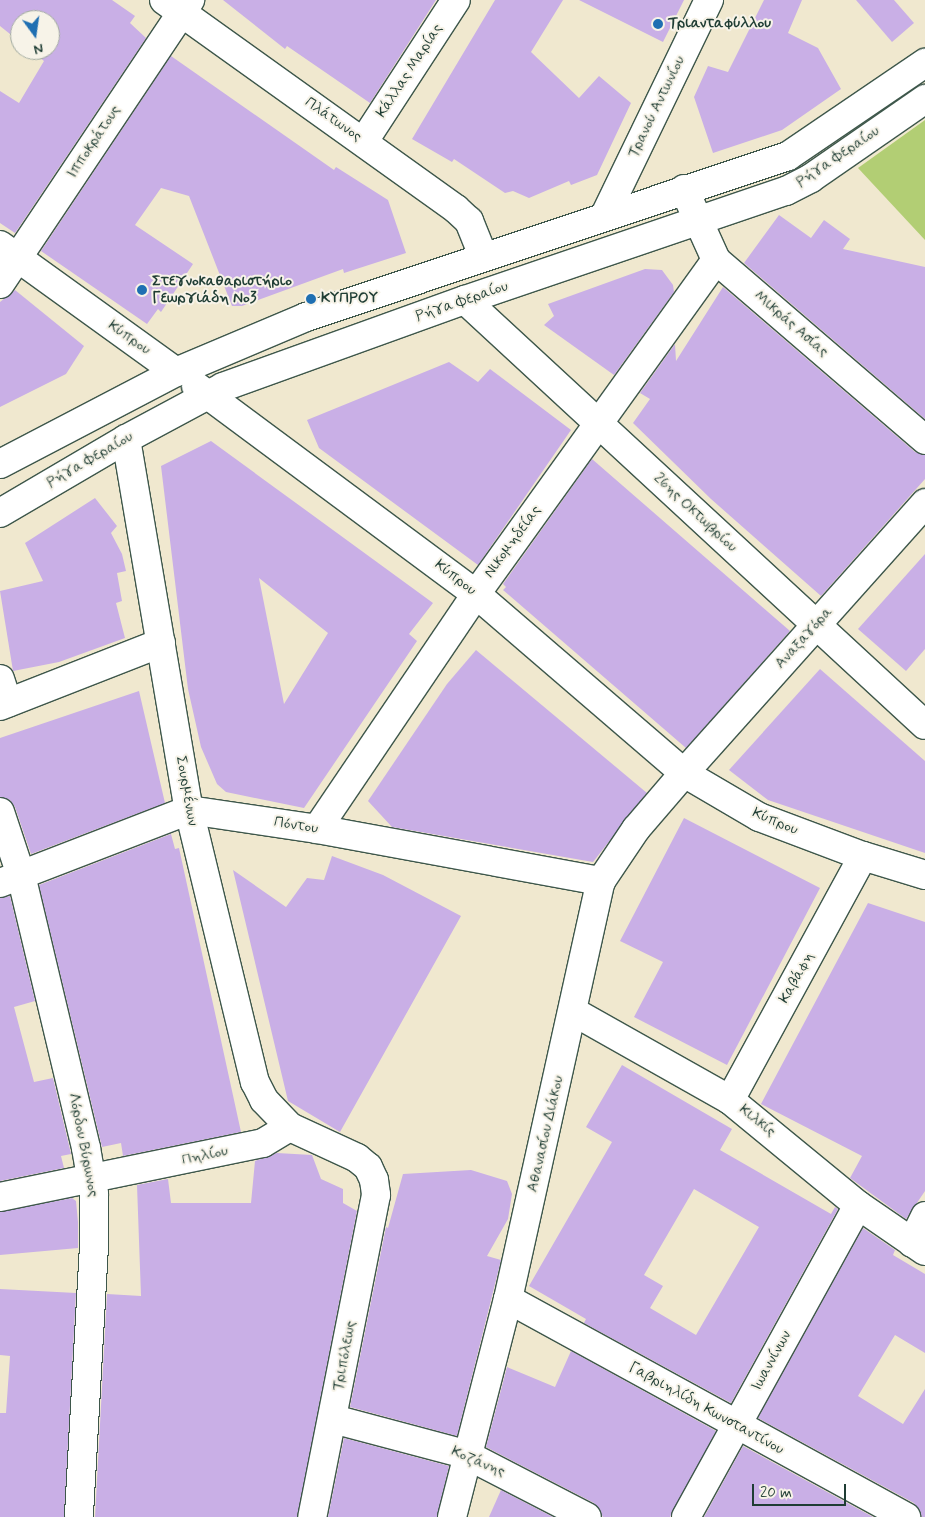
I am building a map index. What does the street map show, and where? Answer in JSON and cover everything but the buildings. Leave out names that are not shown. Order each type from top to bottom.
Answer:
[{"type":"street","name":"Κάλλας Μαρίας","points":[[364,141],[456,0]]},
{"type":"street","name":"Τρανού Αντωνίου","points":[[605,215],[709,0]]},
{"type":"street","name":"Πλάτωνος","points":[[178,4],[469,221],[483,256]]},
{"type":"street","name":"Ιπποκράτους","points":[[0,284],[9,251],[178,4]]},
{"type":"street","name":"Ρήγα Φεραίου","points":[[0,464],[176,372],[306,317],[605,215],[794,154],[925,63]]},
{"type":"street","name":"Ρήγα Φεραίου","points":[[0,513],[126,438],[208,394],[465,300],[696,223],[801,184],[925,99]]},
{"type":"street","name":"Μικράς Ασίας","points":[[684,189],[696,223],[716,260],[925,440]]},
{"type":"street","name":"Κύπρου","points":[[9,251],[208,394],[476,594],[684,773],[759,816],[863,856],[925,875]]},
{"type":"street","name":"Νικομηδείας","points":[[317,829],[476,594],[716,260]]},
{"type":"street","name":"26ης Οκτωβρίου","points":[[465,300],[925,725]]},
{"type":"street","name":"Σουρμένων","points":[[126,438],[189,810],[255,1082],[272,1110],[290,1127]]},
{"type":"street","name":"Αναξαγόρα","points":[[684,773],[925,503]]},
{"type":"street","points":[[3,696],[161,643]]},
{"type":"street","name":"Αθανασίου Διάκου","points":[[452,1517],[465,1454],[508,1299],[602,881],[636,829],[684,773]]},
{"type":"street","name":"Πόντου","points":[[10,879],[189,810],[317,829],[602,881]]},
{"type":"street","name":"Λόρδου Βύρωνος","points":[[0,812],[10,879],[92,1180],[94,1246],[79,1517]]},
{"type":"street","name":"Καβάφη","points":[[730,1100],[863,856]]},
{"type":"street","name":"Κιλκίς","points":[[574,1012],[730,1100],[858,1205],[918,1247]]},
{"type":"street","name":"Πηλίου","points":[[0,1196],[92,1180],[263,1143],[290,1127]]},
{"type":"street","name":"Τριπόλεως","points":[[290,1127],[357,1158],[368,1167],[376,1195],[312,1517]]},
{"type":"street","name":"Ιωαννίνων","points":[[686,1517],[858,1205]]},
{"type":"street","points":[[918,1247],[925,1216]]},
{"type":"street","name":"Γαβριηλίδη Κωνσταντίνου","points":[[508,1299],[736,1427],[906,1517]]},
{"type":"street","name":"Κοζάνης","points":[[333,1419],[465,1454],[587,1517]]},
{"type":"green space","points":[[925,120],[925,240],[858,168]]},
{"type":"place","name":"Τριανταφύλλου","points":[[658,24]]},
{"type":"place","name":"Στεγνοκαθαριστήριο Γεωργιάδη Νο3","points":[[142,290]]},
{"type":"place","name":"ΚΥΠΡΟΥ","points":[[311,299]]}]
